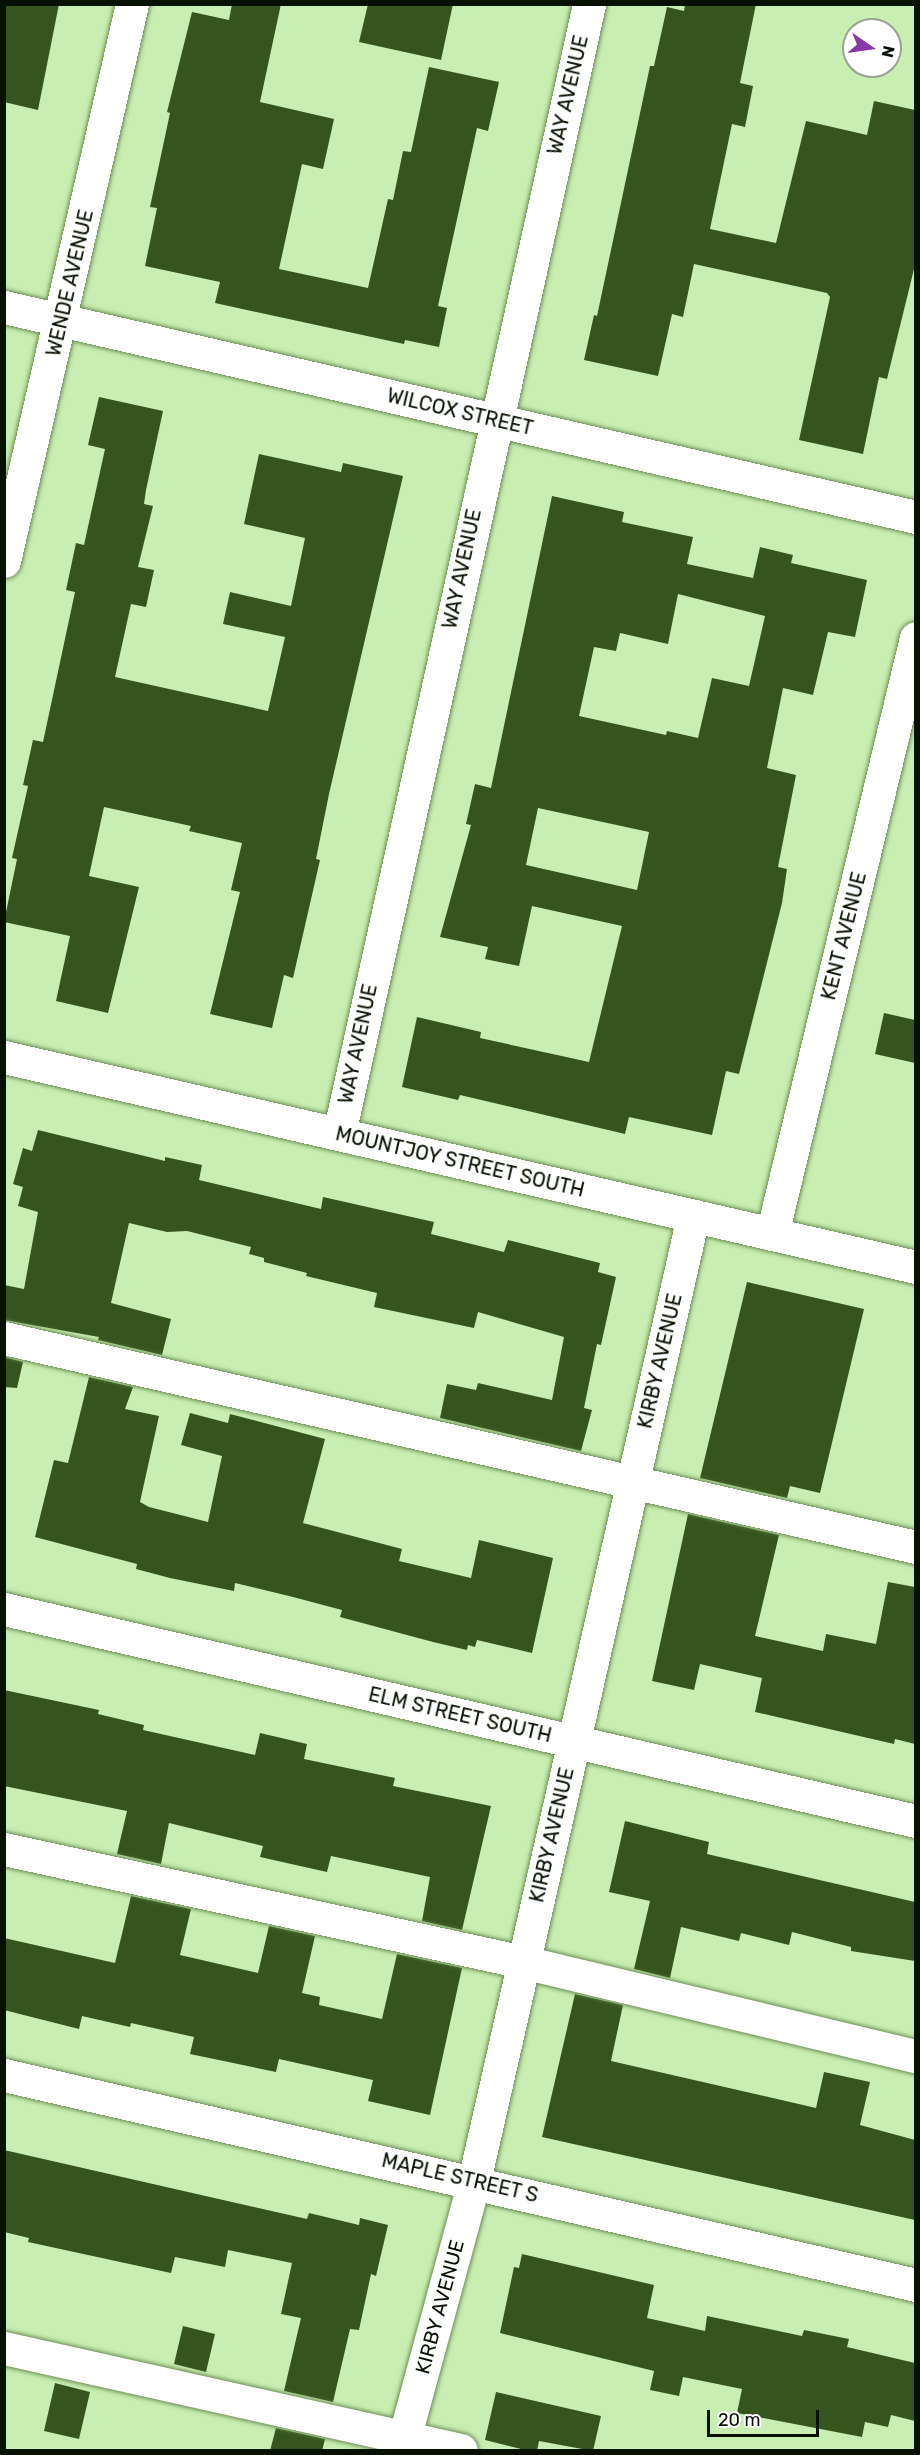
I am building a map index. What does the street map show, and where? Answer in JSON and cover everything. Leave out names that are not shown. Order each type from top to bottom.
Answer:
[{"type":"street","name":"WENDE AVENUE","points":[[4,561],[63,320],[132,4]]},
{"type":"street","name":"WAY AVENUE","points":[[339,1134],[495,420],[589,4]]},
{"type":"street","name":"WILCOX STREET","points":[[4,307],[915,517]]},
{"type":"street","name":"KENT AVENUE","points":[[772,1234],[915,638]]},
{"type":"street","name":"MOUNTJOY STREET SOUTH","points":[[4,1057],[915,1267]]},
{"type":"street","name":"KIRBY AVENUE","points":[[403,2444],[474,2181],[693,1216]]},
{"type":"street","points":[[4,1338],[632,1480],[915,1547]]},
{"type":"street","name":"ELM STREET SOUTH","points":[[4,1610],[915,1821]]},
{"type":"street","points":[[4,1849],[523,1962],[915,2056]]},
{"type":"street","name":"MAPLE STREET S","points":[[4,2075],[474,2181],[915,2285]]},
{"type":"street","points":[[4,2348],[403,2444],[461,2451]]},
{"type":"building","points":[[4,4],[59,4],[38,110],[4,102]]},
{"type":"building","points":[[232,4],[281,4],[260,102],[334,119],[323,169],[302,164],[279,269],[368,288],[388,199],[393,200],[403,151],[411,152],[429,67],[499,82],[488,131],[477,128],[438,306],[447,308],[439,347],[405,340],[404,344],[215,303],[220,282],[145,266],[157,208],[150,207],[170,113],[167,112],[192,12],[229,20]]},
{"type":"building","points":[[368,4],[453,4],[441,60],[359,42]]},
{"type":"building","points":[[685,4],[756,4],[740,83],[753,86],[745,127],[732,124],[710,229],[776,243],[806,121],[867,135],[874,101],[915,110],[915,265],[887,379],[879,377],[863,454],[799,440],[830,297],[827,293],[694,264],[683,317],[672,314],[658,376],[584,360],[594,315],[597,316],[650,66],[654,66],[667,7],[684,11]]},
{"type":"building","points":[[99,397],[163,411],[144,504],[153,506],[138,567],[154,570],[146,607],[131,604],[115,677],[268,711],[285,637],[223,624],[230,592],[291,606],[305,538],[244,524],[259,454],[341,472],[343,463],[403,476],[329,794],[316,859],[320,860],[293,978],[284,975],[272,1028],[210,1014],[240,892],[231,890],[242,843],[189,831],[191,826],[104,807],[89,876],[139,887],[108,1013],[56,1001],[70,936],[4,922],[17,859],[12,858],[28,786],[23,785],[33,740],[43,742],[75,592],[66,590],[76,543],[84,545],[105,449],[88,445]]},
{"type":"building","points":[[552,496],[624,512],[622,522],[693,537],[687,564],[753,578],[760,547],[793,555],[791,563],[867,580],[855,637],[828,632],[813,695],[783,688],[767,768],[796,775],[778,867],[787,869],[782,903],[739,1074],[726,1071],[712,1135],[629,1117],[625,1134],[460,1095],[458,1100],[402,1087],[417,1017],[481,1032],[480,1038],[589,1062],[622,926],[532,906],[519,966],[485,959],[488,947],[440,937],[471,825],[466,824],[475,784],[491,788]],"holes":[[[678,594],[765,616],[749,686],[712,678],[698,738],[667,731],[666,735],[579,716],[594,647],[616,651],[620,633],[668,644]],[[538,808],[649,832],[637,890],[526,865]]]},
{"type":"building","points":[[884,1013],[915,1020],[915,1063],[875,1054]]},
{"type":"building","points":[[38,1130],[165,1161],[165,1157],[202,1165],[199,1180],[321,1209],[323,1197],[434,1222],[431,1234],[504,1252],[508,1240],[600,1263],[598,1272],[616,1277],[601,1345],[597,1344],[584,1408],[592,1410],[581,1451],[440,1418],[447,1384],[476,1390],[478,1383],[552,1400],[564,1337],[478,1312],[474,1328],[374,1307],[377,1293],[306,1276],[307,1273],[264,1262],[264,1258],[249,1254],[251,1247],[187,1231],[167,1232],[129,1223],[111,1303],[171,1319],[162,1355],[98,1340],[99,1337],[4,1320],[4,1285],[24,1289],[38,1212],[18,1206],[23,1187],[13,1184],[23,1148],[32,1151]]},
{"type":"building","points":[[747,1282],[864,1309],[820,1493],[790,1486],[787,1498],[700,1478]]},
{"type":"building","points":[[4,1357],[23,1362],[17,1388],[4,1387]]},
{"type":"building","points":[[89,1377],[133,1387],[125,1409],[159,1416],[140,1502],[149,1507],[208,1522],[222,1456],[181,1445],[190,1413],[228,1423],[230,1414],[325,1439],[303,1523],[402,1549],[399,1561],[471,1578],[479,1540],[553,1558],[532,1653],[477,1640],[475,1647],[468,1645],[467,1650],[340,1617],[342,1610],[293,1597],[235,1583],[234,1591],[170,1578],[136,1569],[137,1564],[35,1537],[54,1460],[68,1463]]},
{"type":"building","points":[[688,1514],[779,1535],[755,1636],[823,1651],[826,1634],[876,1644],[888,1582],[915,1587],[915,1744],[895,1739],[894,1744],[755,1712],[762,1678],[700,1664],[694,1690],[652,1681]]},
{"type":"building","points":[[4,1690],[99,1710],[98,1714],[144,1725],[143,1730],[255,1755],[260,1733],[307,1744],[304,1759],[395,1778],[393,1786],[491,1806],[462,1930],[422,1921],[430,1877],[331,1856],[327,1872],[260,1857],[263,1846],[169,1823],[161,1864],[117,1854],[127,1811],[4,1786]]},
{"type":"building","points":[[625,1821],[709,1842],[707,1854],[915,1902],[915,1961],[851,1951],[851,1947],[792,1932],[789,1945],[741,1933],[739,1941],[681,1927],[670,1978],[634,1969],[650,1901],[609,1892]]},
{"type":"building","points":[[131,1896],[191,1909],[180,1955],[258,1973],[269,1926],[315,1936],[302,1993],[320,1997],[319,2005],[382,2019],[397,1954],[462,1968],[430,2115],[368,2101],[373,2080],[279,2059],[276,2072],[190,2054],[194,2037],[131,2023],[130,2027],[82,2016],[79,2029],[4,2010],[4,1938],[115,1963]]},
{"type":"building","points":[[575,1994],[623,2005],[611,2061],[816,2108],[824,2072],[870,2082],[860,2125],[915,2140],[915,2220],[542,2137]]},
{"type":"building","points":[[4,2150],[307,2219],[309,2213],[359,2225],[360,2218],[388,2225],[376,2276],[371,2274],[359,2330],[350,2329],[333,2402],[284,2391],[301,2318],[281,2314],[292,2263],[228,2250],[225,2267],[175,2257],[171,2273],[28,2242],[29,2238],[4,2232]]},
{"type":"building","points":[[522,2254],[654,2285],[647,2318],[705,2331],[707,2316],[802,2336],[804,2330],[849,2339],[847,2347],[915,2363],[915,2421],[891,2415],[888,2427],[865,2422],[862,2437],[737,2413],[742,2389],[683,2377],[679,2396],[650,2390],[654,2371],[500,2333],[514,2267],[519,2268]]},
{"type":"building","points":[[183,2326],[215,2334],[206,2372],[174,2364]]},
{"type":"building","points":[[55,2383],[90,2392],[79,2439],[44,2431]]},
{"type":"building","points":[[496,2392],[601,2416],[593,2451],[539,2441],[537,2451],[529,2451],[485,2440]]},
{"type":"building","points":[[276,2428],[325,2439],[322,2451],[270,2451]]}]
